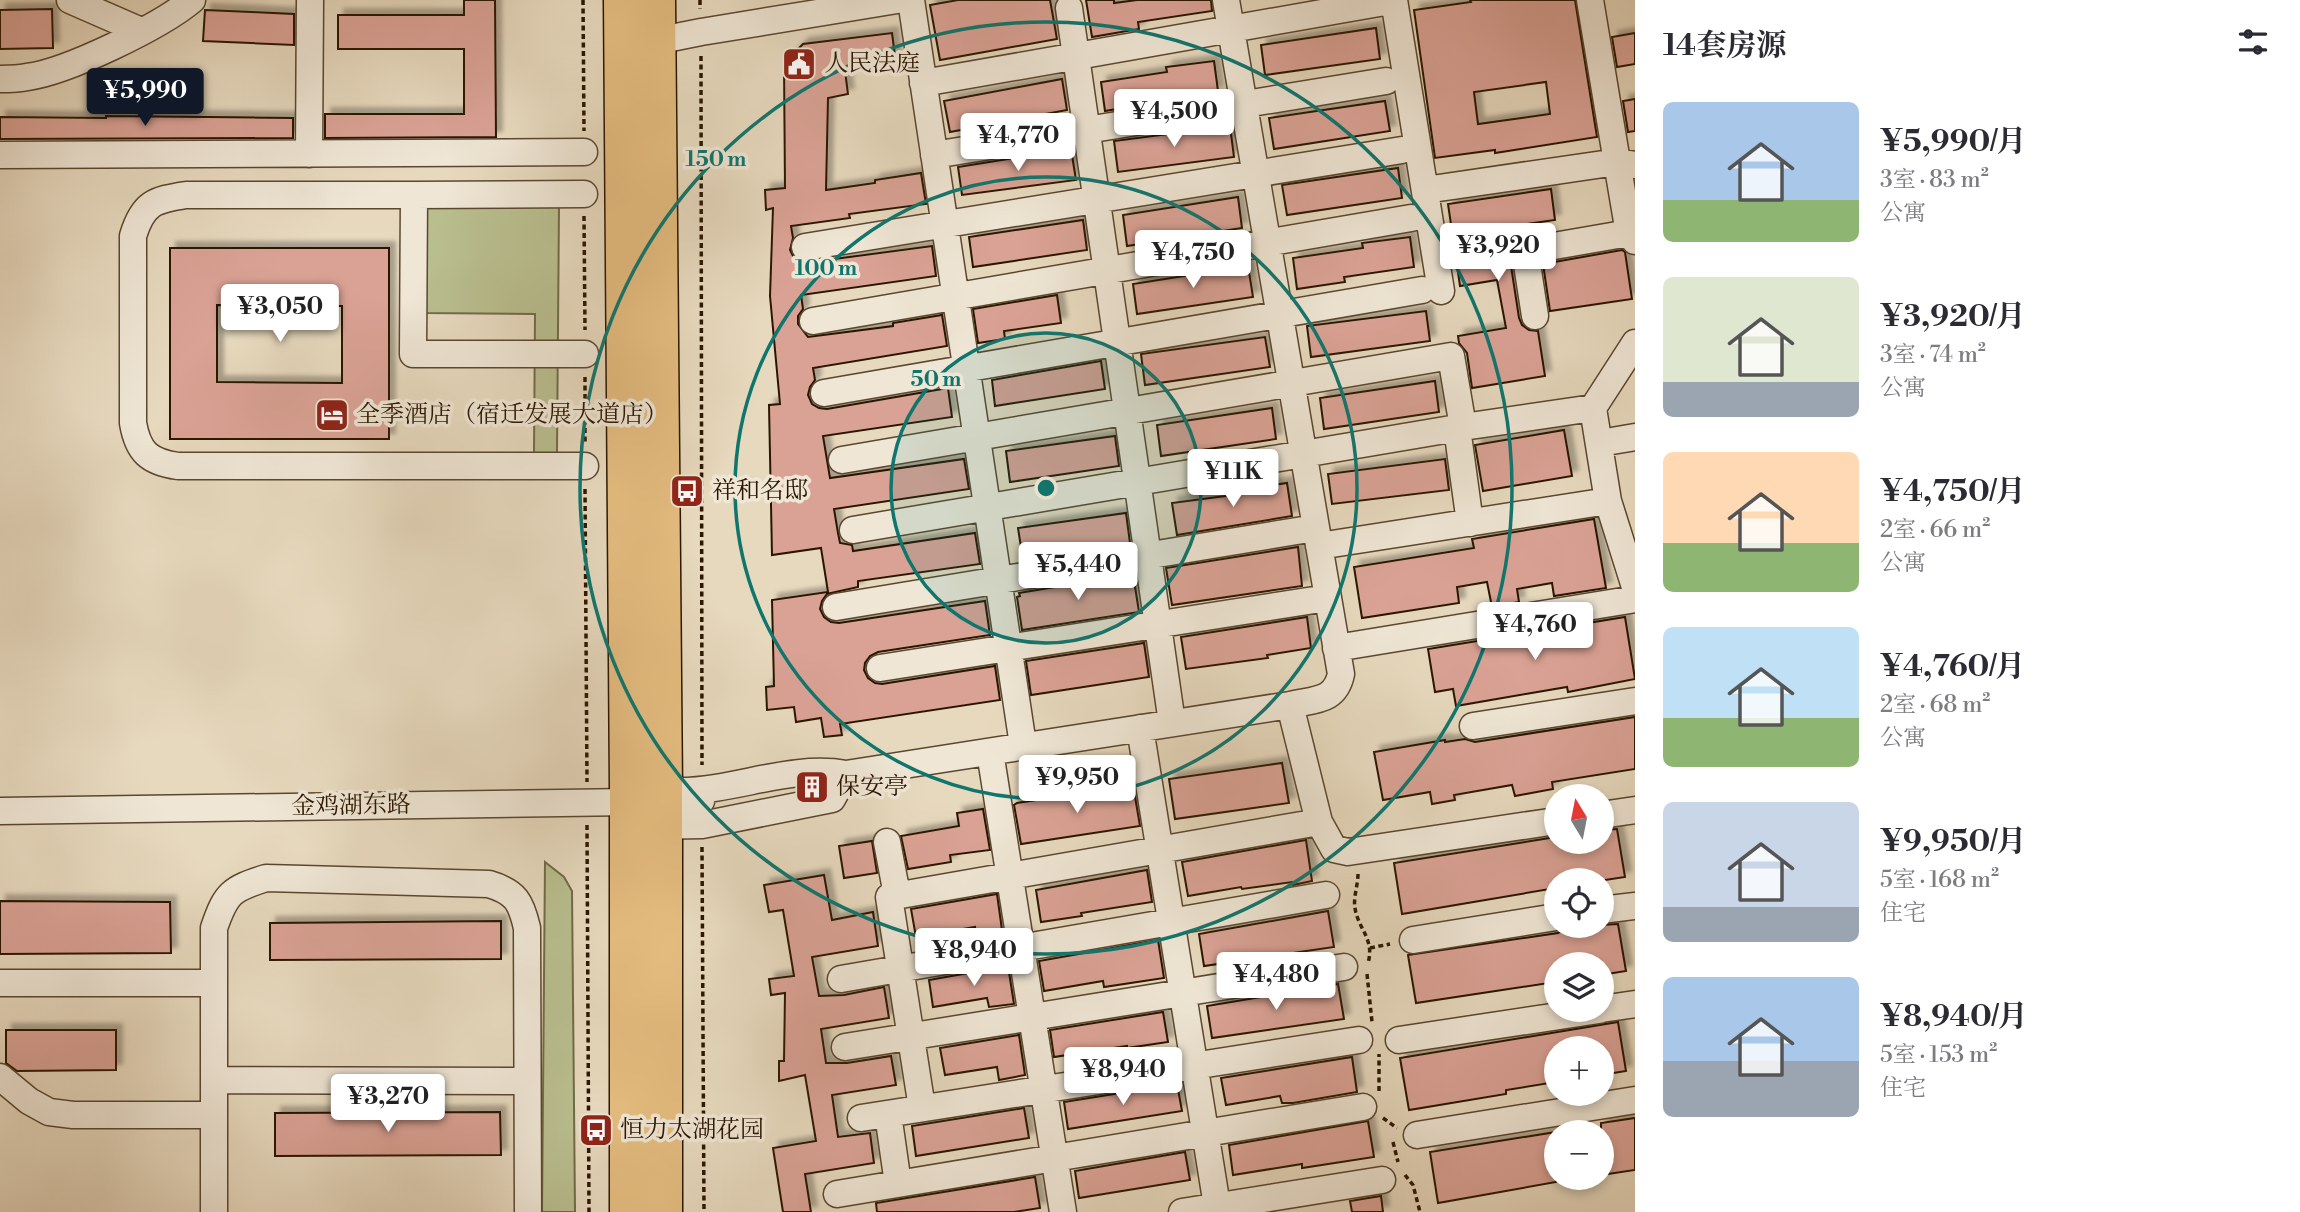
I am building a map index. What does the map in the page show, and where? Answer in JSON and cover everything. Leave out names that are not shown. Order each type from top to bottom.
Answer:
[{"type":"highway","points":[[623,0],[640,44]]},
{"type":"highway","points":[[656,0],[640,44],[646,806],[663,1212]]},
{"type":"highway","points":[[629,1212],[646,806]]},
{"type":"street","points":[[70,0],[141,31]]},
{"type":"street","points":[[0,79],[29,77],[73,64],[141,31],[192,0]]},
{"type":"street","points":[[309,154],[310,0]]},
{"type":"street","points":[[640,44],[701,32],[756,12],[897,0]]},
{"type":"street","points":[[911,0],[1023,745]]},
{"type":"street","points":[[1063,1212],[990,751],[1290,705],[1330,696],[1338,687],[1341,674],[1226,0]]},
{"type":"street","points":[[1535,316],[1525,251],[1632,237],[1626,164],[1590,0]]},
{"type":"street","points":[[824,393],[1431,290],[1425,190],[1393,1],[923,83]]},
{"type":"street","points":[[1069,8],[1172,723]]},
{"type":"street","points":[[934,155],[1386,81]]},
{"type":"street","points":[[805,247],[1402,150]]},
{"type":"street","points":[[0,155],[584,152]]},
{"type":"street","points":[[1425,190],[1626,164]]},
{"type":"street","points":[[584,194],[186,195],[167,198],[145,208],[138,218],[133,236],[133,422],[136,439],[145,453],[159,463],[178,466],[585,466]]},
{"type":"street","points":[[414,195],[413,354],[585,354]]},
{"type":"street","points":[[813,321],[1411,218]]},
{"type":"street","points":[[1635,343],[1594,408],[1608,501],[1629,551],[1635,587]]},
{"type":"street","points":[[842,460],[1451,356],[1470,523]]},
{"type":"street","points":[[853,530],[1594,408]]},
{"type":"street","points":[[1600,443],[1635,437]]},
{"type":"street","points":[[836,607],[1148,556],[1470,523],[1608,501]]},
{"type":"street","points":[[880,668],[1327,598]]},
{"type":"street","points":[[1336,648],[1635,599]]},
{"type":"street","points":[[1473,726],[1635,701]]},
{"type":"street","points":[[1290,705],[1319,822],[1334,849],[1358,851],[1544,823]]},
{"type":"street","points":[[1140,728],[1218,1209]]},
{"type":"street","name":"金鸡湖东路","points":[[0,811],[587,803],[702,806],[832,799],[846,774],[990,751]]},
{"type":"street","points":[[1614,813],[1635,810]]},
{"type":"street","points":[[922,1108],[889,897],[1319,822]]},
{"type":"street","points":[[887,842],[897,895]]},
{"type":"street","points":[[214,1212],[214,928],[220,909],[233,891],[266,878],[489,884],[505,889],[517,899],[527,929],[528,1212]]},
{"type":"street","points":[[841,979],[1326,895]]},
{"type":"street","points":[[1614,908],[1635,906]]},
{"type":"street","points":[[1413,940],[1544,919]]},
{"type":"street","points":[[845,1048],[1344,967]]},
{"type":"street","points":[[0,983],[214,983]]},
{"type":"street","points":[[1614,1008],[1635,1004]]},
{"type":"street","points":[[860,1118],[1377,1038],[1544,1017]]},
{"type":"street","points":[[0,1077],[29,1101],[49,1112],[73,1115],[214,1115]]},
{"type":"street","points":[[214,1080],[527,1081]]},
{"type":"street","points":[[1418,1135],[1635,1100]]},
{"type":"street","points":[[837,1194],[1373,1106]]},
{"type":"street","points":[[887,1114],[898,1184]]},
{"type":"street","points":[[1182,1212],[1218,1209],[1381,1180]]},
{"type":"path","points":[[583,0],[584,152]]},
{"type":"path","points":[[700,0],[704,1212]]},
{"type":"path","points":[[584,194],[589,1212]]},
{"type":"path","points":[[1358,851],[1358,890],[1354,904],[1356,916],[1364,929],[1370,948],[1366,976],[1377,1038],[1380,1078],[1373,1106],[1383,1119],[1393,1126],[1418,1135]]},
{"type":"green space","points":[[426,204],[559,205],[557,453],[534,453],[535,314],[425,313]]},
{"type":"green space","points":[[545,862],[564,877],[572,891],[575,1212],[542,1212]]},
{"type":"building","points":[[464,0],[495,0],[496,137],[325,138],[325,114],[464,114],[464,49],[338,49],[338,15],[464,15]]},
{"type":"building","points":[[958,0],[1050,0],[1057,39],[940,60],[930,5]]},
{"type":"building","points":[[1086,0],[1114,0],[1114,3],[1137,0],[1211,0],[1212,11],[1138,22],[1139,29],[1092,37]]},
{"type":"building","points":[[1470,0],[1575,0],[1597,137],[1495,153],[1495,150],[1435,158],[1414,10],[1471,2]],"holes":[[[1546,82],[1550,114],[1478,124],[1474,92]]]},
{"type":"building","points":[[52,9],[53,48],[0,49],[0,10]]},
{"type":"building","points":[[205,10],[294,14],[294,45],[203,41]]},
{"type":"building","points":[[1376,28],[1380,59],[1265,75],[1261,45]]},
{"type":"building","points":[[892,33],[896,64],[845,71],[848,94],[828,98],[826,190],[921,173],[926,204],[849,214],[850,218],[791,226],[793,238],[790,250],[797,264],[932,246],[936,276],[801,295],[803,309],[798,316],[798,324],[808,337],[893,326],[893,323],[942,315],[947,346],[813,368],[815,380],[808,395],[812,404],[827,409],[948,388],[952,417],[823,436],[830,478],[964,459],[969,489],[834,509],[838,533],[840,543],[852,545],[853,551],[975,533],[980,564],[858,581],[858,587],[827,594],[820,609],[824,617],[839,623],[985,601],[990,635],[878,652],[870,656],[864,670],[868,678],[882,684],[995,666],[1000,700],[840,724],[842,735],[824,737],[821,718],[796,722],[794,707],[767,710],[766,687],[774,686],[772,600],[828,592],[821,548],[772,555],[769,405],[780,404],[770,296],[773,208],[766,210],[765,190],[785,188],[784,64],[803,44]]},
{"type":"building","points":[[1635,33],[1635,64],[1617,67],[1612,37]]},
{"type":"building","points":[[1214,61],[1218,91],[1152,100],[1152,103],[1105,111],[1101,82],[1167,72],[1166,67]]},
{"type":"building","points":[[1062,79],[1067,110],[950,132],[944,101]]},
{"type":"building","points":[[1635,99],[1635,131],[1628,132],[1623,101]]},
{"type":"building","points":[[1385,101],[1390,131],[1274,149],[1269,118]]},
{"type":"building","points":[[0,117],[293,118],[293,138],[0,139]]},
{"type":"building","points":[[1230,126],[1234,157],[1118,172],[1114,141]]},
{"type":"building","points":[[1071,149],[1076,180],[962,195],[958,167]]},
{"type":"building","points":[[1398,168],[1402,198],[1287,215],[1282,185]]},
{"type":"building","points":[[1551,189],[1555,220],[1505,227],[1519,318],[1522,325],[1529,330],[1538,331],[1545,376],[1472,388],[1467,353],[1459,343],[1458,336],[1506,328],[1497,280],[1460,286],[1448,204]]},
{"type":"building","points":[[1238,197],[1242,228],[1127,246],[1123,215]]},
{"type":"building","points":[[1083,220],[1087,250],[973,267],[969,237]]},
{"type":"building","points":[[1410,237],[1414,267],[1344,277],[1345,282],[1297,289],[1293,258],[1363,248],[1362,243]]},
{"type":"building","points":[[170,248],[389,248],[389,439],[170,439]],"holes":[[[217,305],[342,306],[342,383],[217,382]]]},
{"type":"building","points":[[1622,250],[1625,252],[1632,299],[1550,311],[1543,264]]},
{"type":"building","points":[[1248,266],[1253,297],[1137,314],[1133,284]]},
{"type":"building","points":[[1057,295],[1061,323],[1004,331],[1005,339],[978,343],[973,309]]},
{"type":"building","points":[[1426,311],[1430,341],[1311,357],[1307,326]]},
{"type":"building","points":[[1265,337],[1270,367],[1145,385],[1141,354]]},
{"type":"building","points":[[1101,361],[1105,389],[995,406],[992,380]]},
{"type":"building","points":[[1435,381],[1439,412],[1324,429],[1320,398]]},
{"type":"building","points":[[1272,408],[1276,439],[1161,456],[1157,425]]},
{"type":"building","points":[[1564,430],[1572,476],[1483,491],[1475,445]]},
{"type":"building","points":[[1115,436],[1119,466],[1010,482],[1006,451]]},
{"type":"building","points":[[1445,459],[1449,490],[1332,504],[1328,474]]},
{"type":"building","points":[[1287,483],[1292,516],[1177,535],[1172,503],[1240,494],[1240,490]]},
{"type":"building","points":[[1126,513],[1130,543],[1023,560],[1018,528]]},
{"type":"building","points":[[1594,519],[1606,588],[1554,596],[1552,583],[1517,589],[1519,602],[1492,607],[1487,582],[1457,587],[1459,603],[1362,618],[1354,567],[1474,548],[1472,539]]},
{"type":"building","points":[[1298,547],[1302,586],[1172,605],[1166,568]]},
{"type":"building","points":[[1133,574],[1139,612],[1022,630],[1017,597],[1020,596],[1019,593]]},
{"type":"building","points":[[1307,617],[1311,648],[1267,655],[1268,658],[1186,669],[1181,637]]},
{"type":"building","points":[[1625,617],[1635,679],[1568,692],[1567,687],[1456,706],[1453,689],[1435,692],[1428,649]]},
{"type":"building","points":[[1144,643],[1149,677],[1031,695],[1026,661]]},
{"type":"building","points":[[1635,717],[1635,769],[1552,782],[1544,784],[1544,791],[1515,796],[1512,785],[1454,795],[1455,800],[1432,804],[1430,792],[1383,800],[1374,752],[1445,740],[1465,739],[1475,742]]},
{"type":"building","points":[[1282,763],[1289,803],[1175,819],[1169,779]]},
{"type":"building","points":[[1133,785],[1140,826],[1021,844],[1014,805],[1017,803]]},
{"type":"building","points":[[983,809],[990,850],[950,855],[951,862],[908,869],[901,836],[959,826],[957,813]]},
{"type":"building","points":[[1614,829],[1617,829],[1625,877],[1614,879],[1614,868],[1544,868],[1544,890],[1402,914],[1394,863],[1544,839],[1544,854],[1614,854]]},
{"type":"building","points":[[1306,840],[1312,881],[1293,885],[1292,882],[1241,887],[1188,896],[1182,862]]},
{"type":"building","points":[[872,841],[877,873],[844,878],[839,846]]},
{"type":"building","points":[[1147,870],[1152,902],[1041,922],[1036,890]]},
{"type":"building","points":[[824,875],[832,920],[873,912],[878,946],[812,957],[819,996],[844,995],[884,987],[889,1018],[821,1029],[826,1063],[847,1063],[891,1056],[896,1085],[832,1095],[838,1137],[870,1133],[874,1163],[805,1174],[811,1212],[783,1212],[773,1148],[816,1141],[805,1075],[779,1081],[779,1061],[784,1061],[785,993],[771,995],[769,979],[794,976],[783,910],[769,912],[764,885]]},
{"type":"building","points":[[997,894],[1002,930],[976,934],[975,927],[916,937],[911,909]]},
{"type":"building","points":[[0,901],[170,902],[171,953],[0,954]]},
{"type":"building","points":[[1328,911],[1334,947],[1204,966],[1199,934]]},
{"type":"building","points":[[501,921],[501,959],[270,960],[270,923]]},
{"type":"building","points":[[1614,924],[1618,924],[1626,971],[1614,973],[1614,952],[1544,952],[1544,984],[1416,1003],[1408,955],[1544,935],[1544,938],[1614,938]]},
{"type":"building","points":[[1158,940],[1164,978],[1104,987],[1103,981],[1044,991],[1039,961]]},
{"type":"building","points":[[1008,966],[1014,1004],[989,1007],[987,998],[933,1007],[929,980]]},
{"type":"building","points":[[1338,984],[1344,1019],[1212,1038],[1207,1006]]},
{"type":"building","points":[[1163,1012],[1168,1042],[1054,1057],[1050,1030]]},
{"type":"building","points":[[1618,1022],[1626,1071],[1614,1073],[1614,1036],[1544,1036],[1544,1084],[1506,1090],[1506,1094],[1409,1110],[1400,1058]]},
{"type":"building","points":[[6,1030],[116,1030],[116,1070],[17,1071],[6,1063]]},
{"type":"building","points":[[1019,1035],[1025,1075],[999,1080],[997,1067],[945,1075],[940,1048]]},
{"type":"building","points":[[1352,1057],[1357,1092],[1293,1103],[1282,1103],[1280,1096],[1226,1105],[1221,1078]]},
{"type":"building","points":[[1177,1084],[1182,1111],[1068,1129],[1064,1102]]},
{"type":"building","points":[[1024,1108],[1029,1138],[916,1156],[912,1126]]},
{"type":"building","points":[[500,1112],[501,1155],[275,1156],[275,1113]]},
{"type":"building","points":[[1635,1118],[1635,1170],[1614,1173],[1614,1121]]},
{"type":"building","points":[[1368,1121],[1374,1157],[1302,1168],[1302,1164],[1233,1175],[1229,1145]]},
{"type":"building","points":[[1544,1134],[1544,1184],[1438,1203],[1430,1152]]},
{"type":"building","points":[[1185,1152],[1190,1180],[1079,1198],[1075,1171]]},
{"type":"building","points":[[1035,1177],[1040,1208],[1014,1212],[877,1212],[876,1203]]},
{"type":"building","points":[[1381,1196],[1383,1212],[1352,1212],[1350,1201]]},
{"type":"place","name":"人民法庭","points":[[799,64]]},
{"type":"place","name":"全季酒店（宿迁发展大道店）","points":[[332,415]]},
{"type":"place","name":"祥和名邸","points":[[687,491]]},
{"type":"place","name":"保安亭","points":[[812,787]]},
{"type":"place","name":"恒力太湖花园","points":[[596,1130]]}]
